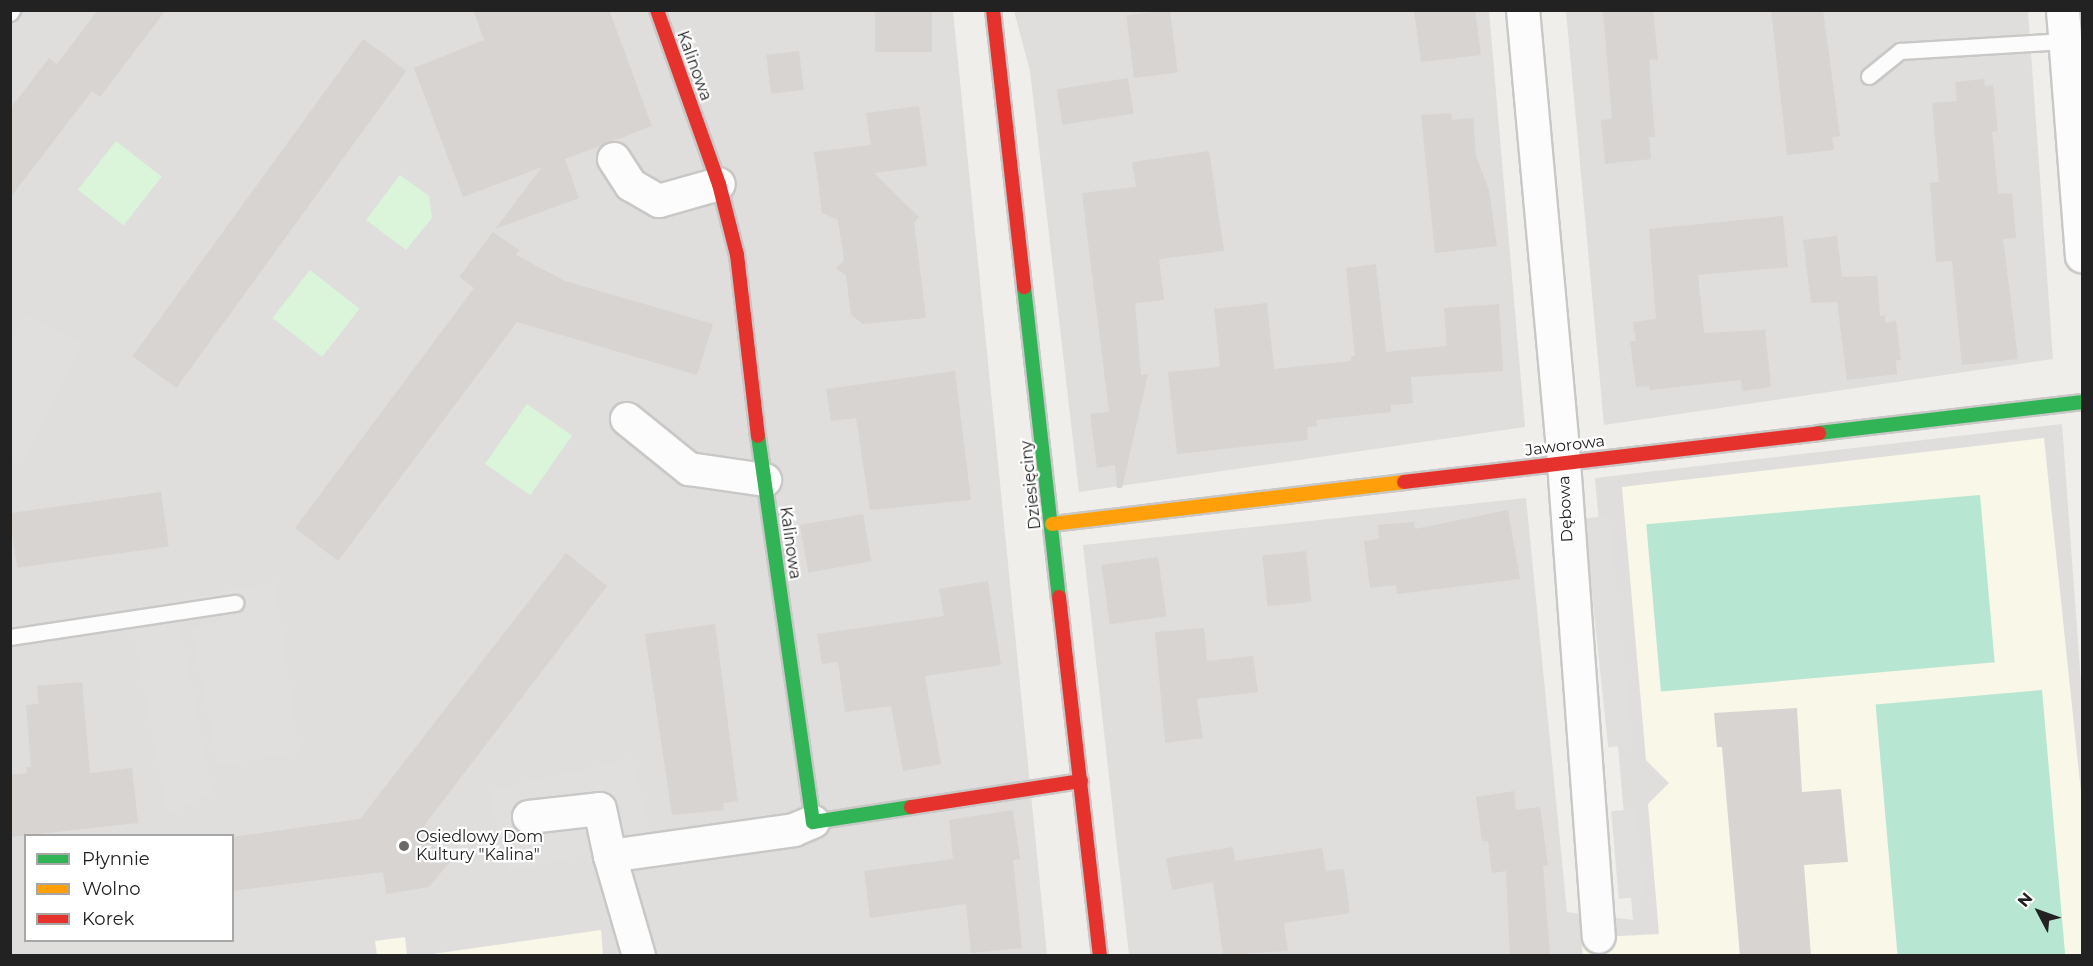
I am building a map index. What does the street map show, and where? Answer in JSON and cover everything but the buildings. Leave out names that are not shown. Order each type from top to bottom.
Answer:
[{"type":"street","name":"Kalinowa","points":[[657,10],[719,184],[738,266],[765,480],[813,822]]},
{"type":"street","name":"Dziesięciny","points":[[993,10],[1100,956]]},
{"type":"street","name":"Dębowa","points":[[1523,10],[1564,463],[1599,946]]},
{"type":"street","points":[[2064,26],[2082,256]]},
{"type":"street","points":[[614,159],[631,185],[658,201],[719,184]]},
{"type":"street","name":"Jaworowa","points":[[1052,524],[2082,402]]},
{"type":"street","points":[[627,419],[689,469],[765,480]]},
{"type":"street","points":[[610,856],[794,830],[813,822],[1081,781]]},
{"type":"street","points":[[529,817],[600,809],[610,856],[639,956]]},
{"type":"lane","points":[[1869,76],[1900,51],[2064,26]]},
{"type":"lane","points":[[10,637],[234,603]]},
{"type":"shaded area","points":[[10,11],[953,11],[1047,955],[11,955]]},
{"type":"shaded area","points":[[1014,11],[1489,11],[1525,427],[1079,492],[1030,71]]},
{"type":"shaded area","points":[[1566,11],[2028,11],[2053,359],[1604,425]]},
{"type":"shaded area","points":[[27,316],[82,343],[22,464],[11,459],[10,340]]},
{"type":"shaded area","points":[[2062,424],[2082,697],[2082,955],[1129,955],[1083,545],[1526,498],[1567,912],[1633,920],[1595,478]]},
{"type":"shaded area","points":[[2044,438],[2082,802],[2082,955],[1583,956],[1581,938],[1659,934],[1648,804],[1669,783],[1646,760],[1622,487]]},
{"type":"shaded area","points":[[1609,516],[1633,745],[1608,747],[1584,519]]},
{"type":"shaded area","points":[[275,582],[299,753],[218,765],[191,628],[220,622],[219,615],[179,620],[212,793],[168,816],[129,609]]},
{"type":"shaded area","points":[[632,758],[651,839],[507,872],[489,791]]},
{"type":"shaded area","points":[[1636,809],[1644,897],[1619,899],[1611,811]]},
{"type":"shaded area","points":[[601,930],[603,955],[425,955]]},
{"type":"shaded area","points":[[405,937],[407,955],[377,955],[375,941]]},
{"type":"green space","points":[[116,141],[162,177],[124,226],[78,190]]},
{"type":"green space","points":[[400,175],[429,196],[432,218],[406,250],[366,220]]},
{"type":"green space","points":[[310,270],[360,309],[322,357],[272,318]]},
{"type":"green space","points":[[527,404],[572,436],[530,495],[485,464]]},
{"type":"green space","points":[[1980,495],[1995,662],[1661,692],[1646,524]]},
{"type":"green space","points":[[2042,690],[2065,955],[1898,956],[1876,705]]},
{"type":"traffic: fast","points":[[1024,287],[1059,597]]},
{"type":"traffic: fast","points":[[1819,433],[2082,402]]},
{"type":"traffic: fast","points":[[758,436],[813,822],[911,807]]},
{"type":"traffic: slow","points":[[1052,524],[1404,482]]},
{"type":"traffic: jam","points":[[657,10],[719,184],[737,255],[758,436]]},
{"type":"traffic: jam","points":[[993,10],[1024,287]]},
{"type":"traffic: jam","points":[[1404,482],[1819,433]]},
{"type":"traffic: jam","points":[[1059,597],[1100,956]]},
{"type":"traffic: jam","points":[[911,807],[1081,781]]},
{"type":"place","name":"Osiedlowy Dom Kultury \"Kalina\"","points":[[404,846]]}]
